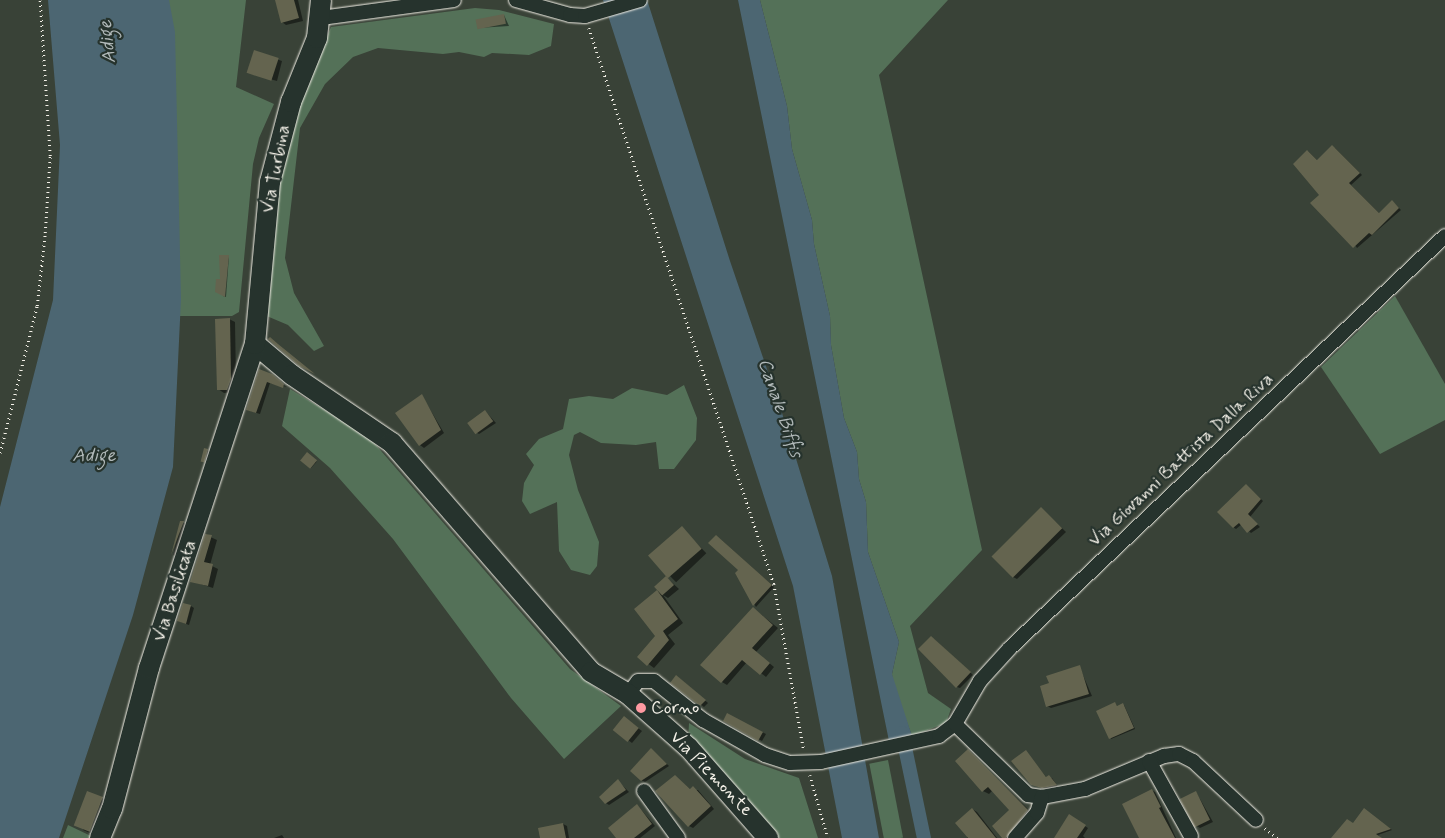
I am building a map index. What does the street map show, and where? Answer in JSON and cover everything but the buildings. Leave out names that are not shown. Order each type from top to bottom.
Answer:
[{"type":"street","points":[[321,9],[454,0]]},
{"type":"street","points":[[516,0],[570,15],[591,15],[640,0]]},
{"type":"street","name":"Via Turbina","points":[[255,344],[270,182],[291,102],[317,38],[321,9]]},
{"type":"street","name":"Via Giovanni Battista Dalla Riva","points":[[628,694],[638,681],[654,680],[703,720],[778,761],[806,764],[821,762],[939,736],[956,724],[980,681],[1010,648],[1445,236]]},
{"type":"street","name":"Via Piemonte","points":[[255,344],[292,375],[392,444],[591,672],[628,694],[689,748],[768,838]]},
{"type":"street","name":"Via Basilicata","points":[[100,838],[112,809],[149,668],[255,344]]},
{"type":"street","points":[[956,724],[1028,795],[1042,797],[1085,789],[1149,761],[1179,754],[1193,761],[1256,820]]},
{"type":"street","points":[[1149,761],[1191,836]]},
{"type":"street","points":[[644,791],[678,838]]},
{"type":"street","points":[[1015,838],[1037,813],[1042,797]]},
{"type":"path","points":[[0,453],[37,306],[45,233],[50,156],[40,0]]},
{"type":"path","points":[[591,15],[774,584],[806,764],[828,838]]},
{"type":"path","points":[[1256,820],[1278,838]]},
{"type":"green space","points":[[159,0],[246,0],[236,87],[274,104],[259,138],[253,164],[239,312],[232,316],[176,316]]},
{"type":"green space","points":[[760,0],[948,0],[879,75],[982,550],[910,626],[928,693],[951,709],[946,723],[912,736],[893,684],[892,674],[899,642],[868,552],[866,502],[859,479],[857,452],[844,418],[831,345],[830,316],[814,244],[812,220],[792,149],[787,106]]},
{"type":"green space","points":[[475,8],[499,10],[554,24],[551,46],[529,55],[492,53],[484,57],[459,52],[443,54],[378,48],[353,57],[325,84],[300,128],[285,258],[294,293],[324,346],[314,351],[288,325],[262,314],[281,146],[331,27]]},
{"type":"green space","points":[[1395,296],[1445,384],[1445,420],[1380,454],[1321,367]]},
{"type":"green space","points":[[684,385],[697,418],[696,440],[674,469],[659,469],[656,442],[636,445],[601,443],[580,432],[574,435],[569,455],[578,490],[599,542],[597,566],[590,575],[571,570],[559,551],[557,502],[530,514],[522,501],[524,483],[534,465],[526,454],[539,439],[563,429],[569,399],[589,396],[613,399],[632,388],[667,395]]},
{"type":"green space","points":[[290,389],[369,437],[570,669],[621,706],[564,759],[511,698],[393,539],[330,468],[282,426]]},
{"type":"green space","points":[[689,723],[745,759],[799,778],[818,838],[773,838],[688,741]]},
{"type":"green space","points":[[888,760],[903,838],[884,838],[869,764]]},
{"type":"green space","points":[[68,825],[93,837],[93,838],[63,838]]},
{"type":"water","name":"Adige","points":[[48,0],[169,0],[175,32],[181,299],[173,467],[133,615],[59,838],[0,838],[0,507],[53,300],[60,145]]},
{"type":"water","name":"Canale Biffis","points":[[603,0],[647,0],[650,9],[730,261],[782,413],[832,576],[879,838],[842,838],[793,586]]},
{"type":"water","points":[[738,0],[760,0],[787,106],[792,149],[812,220],[814,244],[830,316],[831,345],[844,418],[857,452],[859,479],[866,502],[868,552],[899,642],[892,674],[912,736],[889,741]]},
{"type":"waterway","points":[[902,733],[924,838]]},
{"type":"place","name":"Corno","points":[[641,708]]}]
